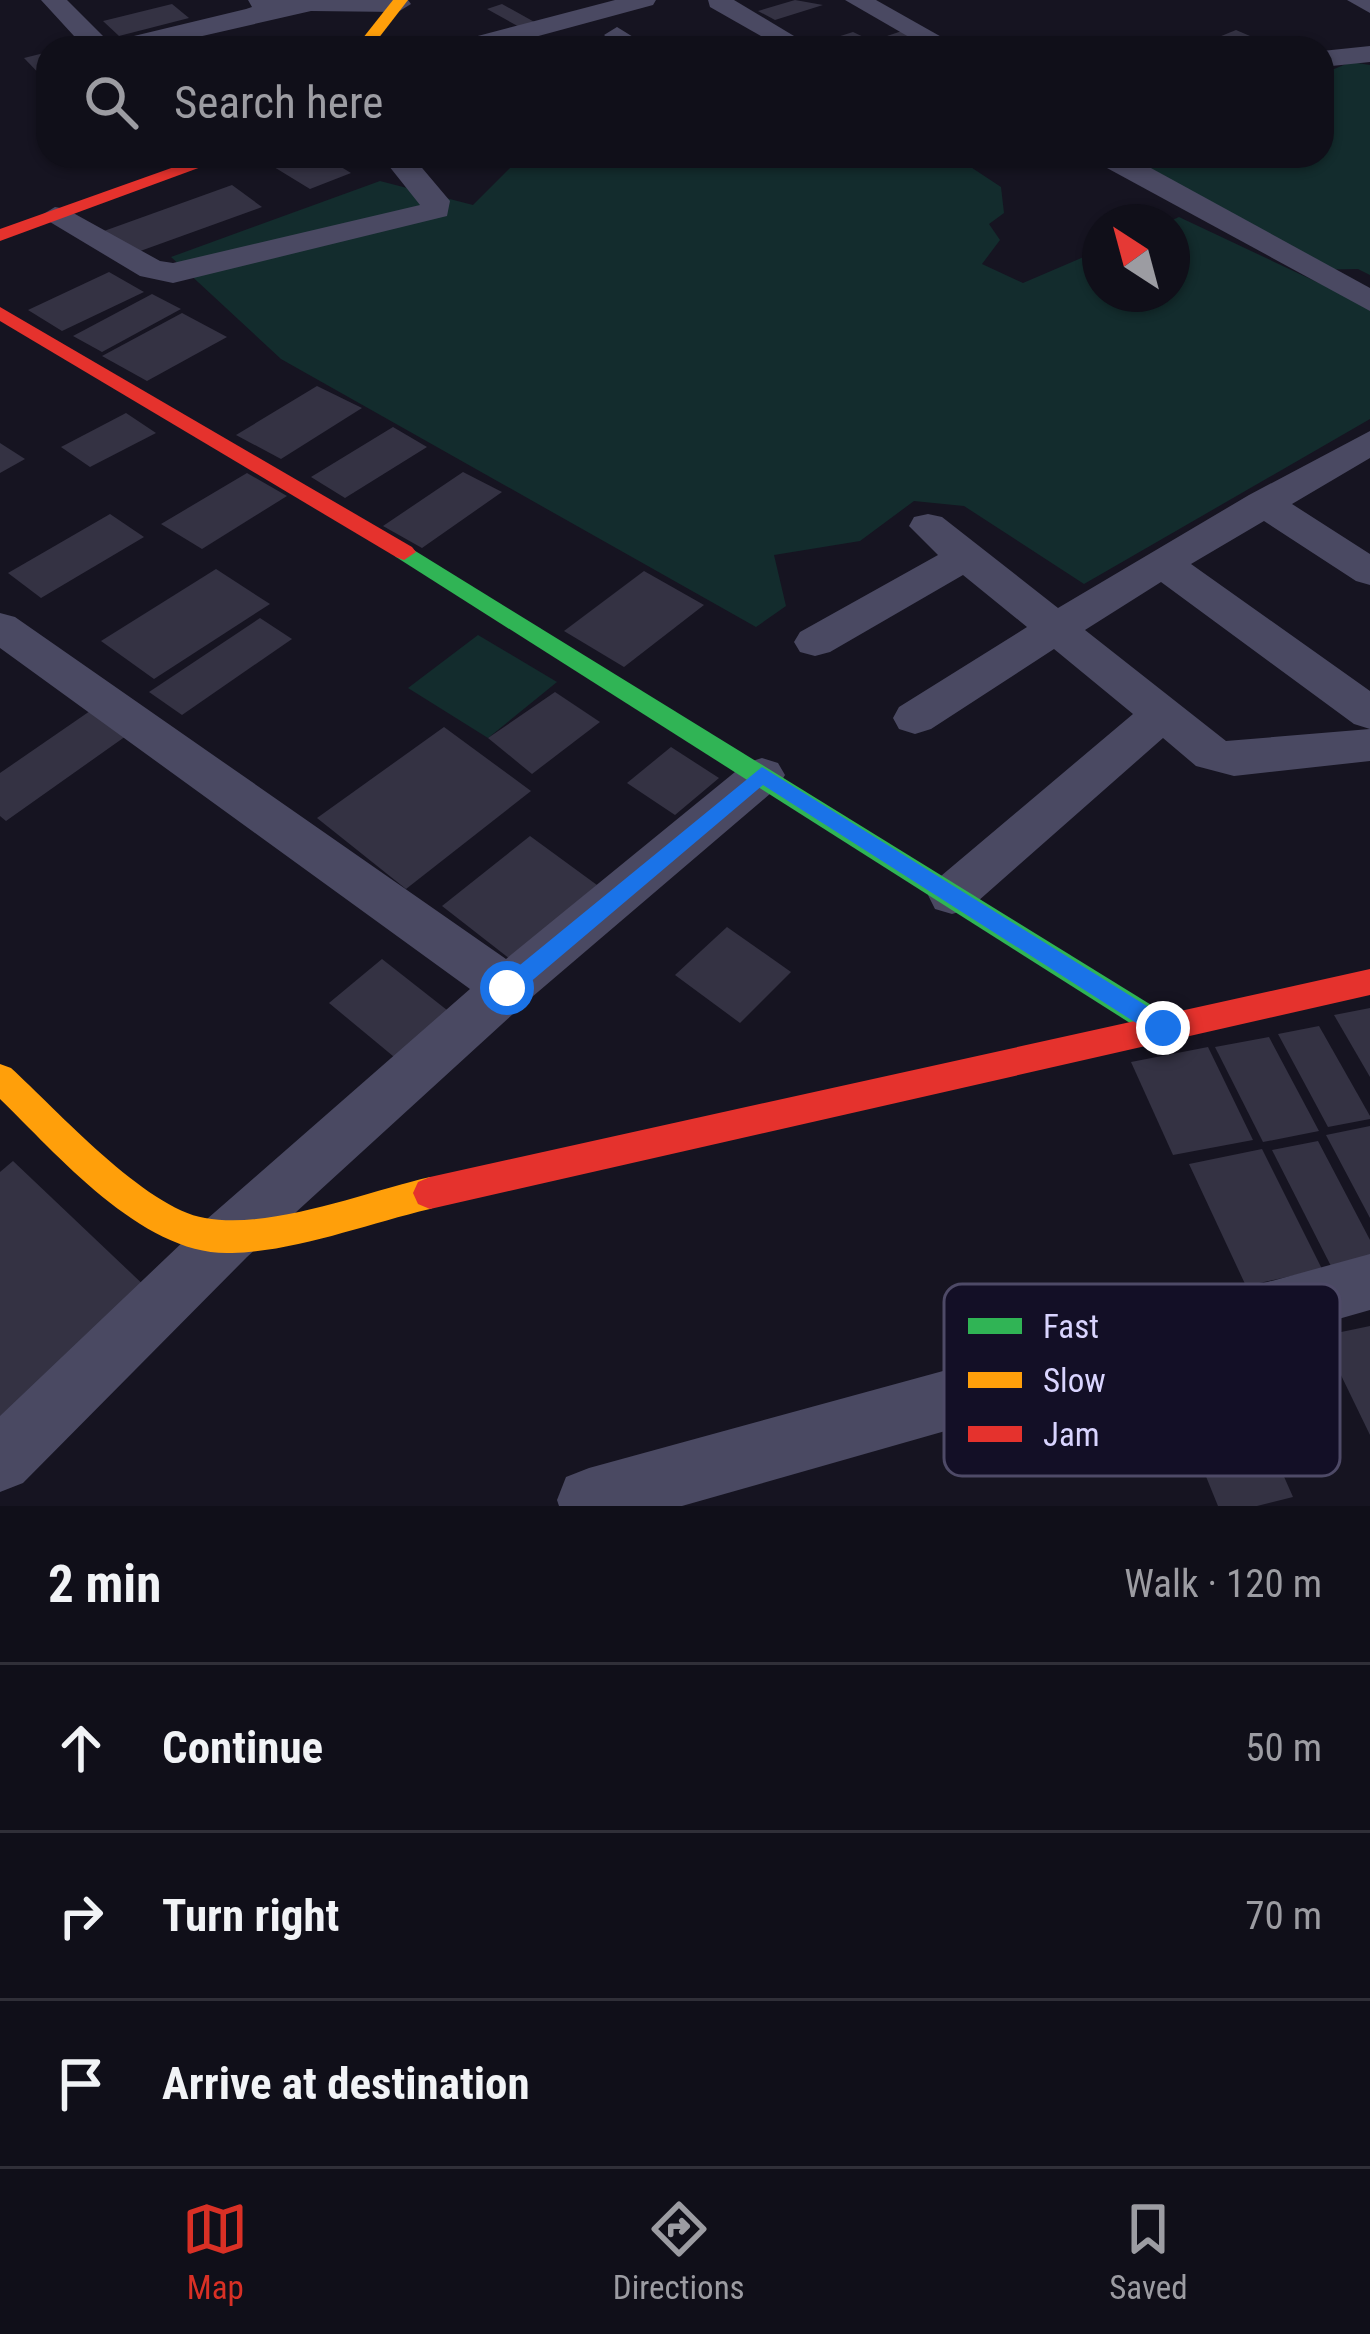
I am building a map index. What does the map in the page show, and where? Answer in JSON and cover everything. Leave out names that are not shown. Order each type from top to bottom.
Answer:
[{"type":"street","points":[[53,0],[88,36]]},
{"type":"street","points":[[509,36],[644,0]]},
{"type":"street","points":[[856,0],[925,36]]},
{"type":"street","points":[[1359,0],[1370,4]]},
{"type":"street","points":[[159,36],[258,7],[324,1],[400,2]]},
{"type":"street","points":[[373,36],[400,2]]},
{"type":"street","points":[[719,2],[780,36]]},
{"type":"street","points":[[1334,58],[1370,54]]},
{"type":"street","points":[[0,235],[186,168]]},
{"type":"street","points":[[55,216],[151,268],[173,273],[436,210],[435,201],[406,168]]},
{"type":"street","points":[[1128,168],[1370,302]]},
{"type":"street","points":[[0,313],[494,605],[1163,1028]]},
{"type":"street","points":[[915,718],[1162,563],[1370,442]]},
{"type":"street","points":[[1263,503],[1370,572]]},
{"type":"street","points":[[928,526],[1212,754],[1234,759],[1370,745]]},
{"type":"street","points":[[815,642],[968,555]]},
{"type":"street","points":[[1162,563],[1370,713]]},
{"type":"street","points":[[0,626],[507,988]]},
{"type":"street","points":[[952,895],[1072,787],[1164,713]]},
{"type":"street","points":[[0,1460],[227,1238],[507,988],[762,775]]},
{"type":"street","points":[[0,1078],[141,1205],[179,1226],[227,1238],[1370,982]]},
{"type":"street","points":[[1340,1290],[1370,1282]]},
{"type":"street","points":[[589,1499],[944,1400]]},
{"type":"green space","points":[[1351,62],[1370,65],[1370,275],[1358,269],[1304,270],[1137,168],[1334,168],[1334,69]]},
{"type":"green space","points":[[510,168],[972,168],[1001,187],[1004,213],[989,224],[1000,240],[982,264],[1023,283],[1082,258],[1082,312],[1190,312],[1190,222],[1370,307],[1370,419],[1084,584],[964,506],[914,501],[860,541],[774,555],[786,606],[756,627],[281,359],[171,257],[380,181],[473,205]]},
{"type":"green space","points":[[478,635],[557,682],[488,738],[408,688]]},
{"type":"building","points":[[795,0],[823,5],[775,20],[758,11]]},
{"type":"building","points":[[172,4],[189,18],[119,36],[103,21]]},
{"type":"building","points":[[502,4],[538,24],[523,29],[487,9]]},
{"type":"building","points":[[905,30],[918,36],[887,36]]},
{"type":"building","points":[[36,55],[36,70],[24,58]]},
{"type":"building","points":[[276,168],[343,168],[351,173],[310,189]]},
{"type":"building","points":[[232,185],[262,207],[132,254],[104,231]]},
{"type":"building","points":[[109,272],[144,292],[62,331],[28,310]]},
{"type":"building","points":[[152,294],[181,309],[102,352],[73,336]]},
{"type":"building","points":[[182,313],[227,337],[147,381],[102,356]]},
{"type":"building","points":[[317,386],[362,408],[281,459],[236,435]]},
{"type":"building","points":[[126,413],[156,433],[90,467],[61,447]]},
{"type":"building","points":[[393,427],[427,447],[345,498],[311,477]]},
{"type":"building","points":[[0,443],[25,459],[0,473]]},
{"type":"building","points":[[463,472],[502,492],[422,548],[383,526]]},
{"type":"building","points":[[247,473],[287,496],[202,549],[161,524]]},
{"type":"building","points":[[110,514],[144,537],[41,598],[8,573]]},
{"type":"building","points":[[216,569],[270,604],[154,679],[101,641]]},
{"type":"building","points":[[644,571],[704,605],[624,667],[564,631]]},
{"type":"building","points":[[260,618],[292,639],[182,715],[149,692]]},
{"type":"building","points":[[555,692],[600,722],[532,774],[488,738]]},
{"type":"building","points":[[90,711],[126,736],[6,821],[0,816],[0,773]]},
{"type":"building","points":[[444,727],[531,791],[406,889],[317,818]]},
{"type":"building","points":[[671,747],[719,778],[675,815],[627,783]]},
{"type":"building","points":[[530,836],[597,885],[510,959],[442,906]]},
{"type":"building","points":[[727,927],[791,972],[740,1023],[675,975]]},
{"type":"building","points":[[382,959],[452,1014],[399,1061],[329,1003]]},
{"type":"building","points":[[1370,1008],[1370,1077],[1334,1015]]},
{"type":"building","points":[[1319,1026],[1370,1119],[1328,1127],[1278,1034]]},
{"type":"building","points":[[1269,1037],[1319,1131],[1263,1142],[1215,1047]]},
{"type":"building","points":[[1208,1047],[1253,1140],[1173,1155],[1131,1062]]},
{"type":"building","points":[[1370,1126],[1370,1218],[1326,1135]]},
{"type":"building","points":[[1318,1141],[1370,1240],[1370,1260],[1332,1268],[1272,1150]]},
{"type":"building","points":[[1262,1149],[1322,1269],[1245,1284],[1189,1164]]},
{"type":"building","points":[[13,1161],[151,1292],[0,1433],[0,1172]]},
{"type":"building","points":[[1370,1326],[1370,1435],[1340,1373],[1340,1332]]},
{"type":"building","points":[[1206,1476],[1284,1476],[1293,1497],[1257,1506],[1218,1506]]},
{"type":"traffic: fast","points":[[404,552],[1163,1028]]},
{"type":"traffic: slow","points":[[372,36],[401,0]]},
{"type":"traffic: slow","points":[[0,1078],[139,1203],[202,1234],[256,1234],[430,1193]]},
{"type":"traffic: jam","points":[[0,235],[188,168]]},
{"type":"traffic: jam","points":[[0,313],[404,552]]},
{"type":"traffic: jam","points":[[430,1193],[1370,982]]},
{"type":"route","points":[[507,988],[762,775],[1163,1028]]}]
